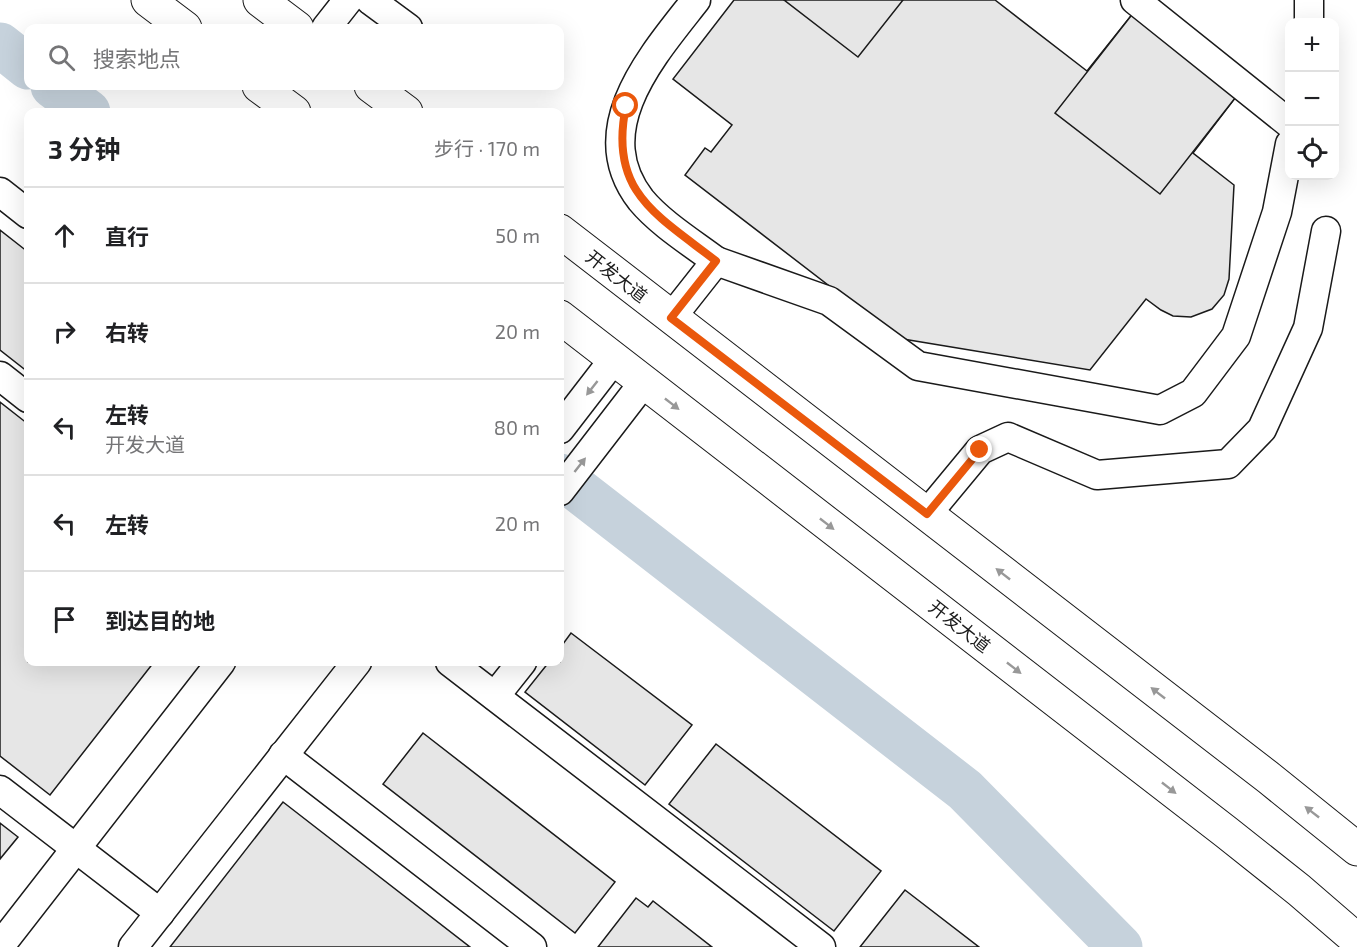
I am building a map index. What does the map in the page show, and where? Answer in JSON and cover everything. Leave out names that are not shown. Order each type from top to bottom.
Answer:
[{"type":"main road","points":[[148,0],[180,24]]},
{"type":"main road","points":[[260,0],[292,24]]},
{"type":"main road","points":[[264,90],[289,108]]},
{"type":"main road","points":[[376,90],[401,108]]},
{"type":"main road","name":"开发大道","points":[[564,234],[1269,778],[1357,849]]},
{"type":"main road","name":"开发大道","points":[[564,320],[1226,832],[1357,940]]},
{"type":"lane","points":[[329,24],[348,0]]},
{"type":"lane","points":[[370,0],[403,24]]},
{"type":"lane","points":[[696,0],[648,61],[635,83],[626,106],[621,145],[627,174],[641,199],[654,213],[716,261],[829,301],[918,366],[1160,410],[1193,393],[1236,336],[1277,212],[1285,170]]},
{"type":"lane","points":[[1135,0],[1285,120]]},
{"type":"lane","points":[[1309,18],[1310,0]]},
{"type":"lane","points":[[0,192],[24,211]]},
{"type":"lane","points":[[927,514],[980,450],[1008,437],[1097,475],[1228,464],[1262,429],[1308,328],[1326,231]]},
{"type":"lane","points":[[671,318],[716,261]]},
{"type":"lane","points":[[564,422],[614,359]]},
{"type":"lane","points":[[0,376],[24,395]]},
{"type":"lane","points":[[564,486],[644,382]]},
{"type":"lane","points":[[0,946],[218,666]]},
{"type":"lane","points":[[134,947],[354,666]]},
{"type":"lane","points":[[455,666],[821,947]]},
{"type":"lane","points":[[495,696],[519,666]]},
{"type":"lane","points":[[283,755],[532,947]]},
{"type":"lane","points":[[0,790],[160,913]]},
{"type":"building","points":[[734,0],[995,0],[1087,71],[1134,12],[1239,93],[1193,153],[1234,185],[1229,279],[1224,295],[1212,309],[1191,317],[1173,316],[1146,299],[1090,370],[897,338],[685,175],[705,148],[711,152],[732,125],[673,79]]},
{"type":"building","points":[[784,0],[903,0],[858,57]]},
{"type":"building","points":[[1134,12],[1239,93],[1160,194],[1055,113]]},
{"type":"building","points":[[0,230],[24,249],[24,369],[0,350]]},
{"type":"building","points":[[0,402],[24,421],[24,666],[151,666],[50,795],[0,756]]},
{"type":"building","points":[[571,633],[692,725],[645,785],[525,692],[546,666],[564,666],[564,643]]},
{"type":"building","points":[[423,733],[615,882],[575,933],[383,784]]},
{"type":"building","points":[[716,744],[881,871],[834,931],[669,804]]},
{"type":"building","points":[[283,802],[470,947],[170,947]]},
{"type":"building","points":[[0,823],[18,837],[0,859]]},
{"type":"building","points":[[905,890],[979,947],[860,947]]},
{"type":"building","points":[[636,898],[648,907],[653,901],[712,947],[598,947]]},
{"type":"waterway","points":[[0,45],[24,64]]},
{"type":"waterway","points":[[58,90],[83,108]]},
{"type":"waterway","points":[[564,479],[965,790],[1120,947]]},
{"type":"route","points":[[626,106],[621,145],[624,164],[631,183],[654,213],[716,261],[671,318],[927,514],[980,450]]}]
